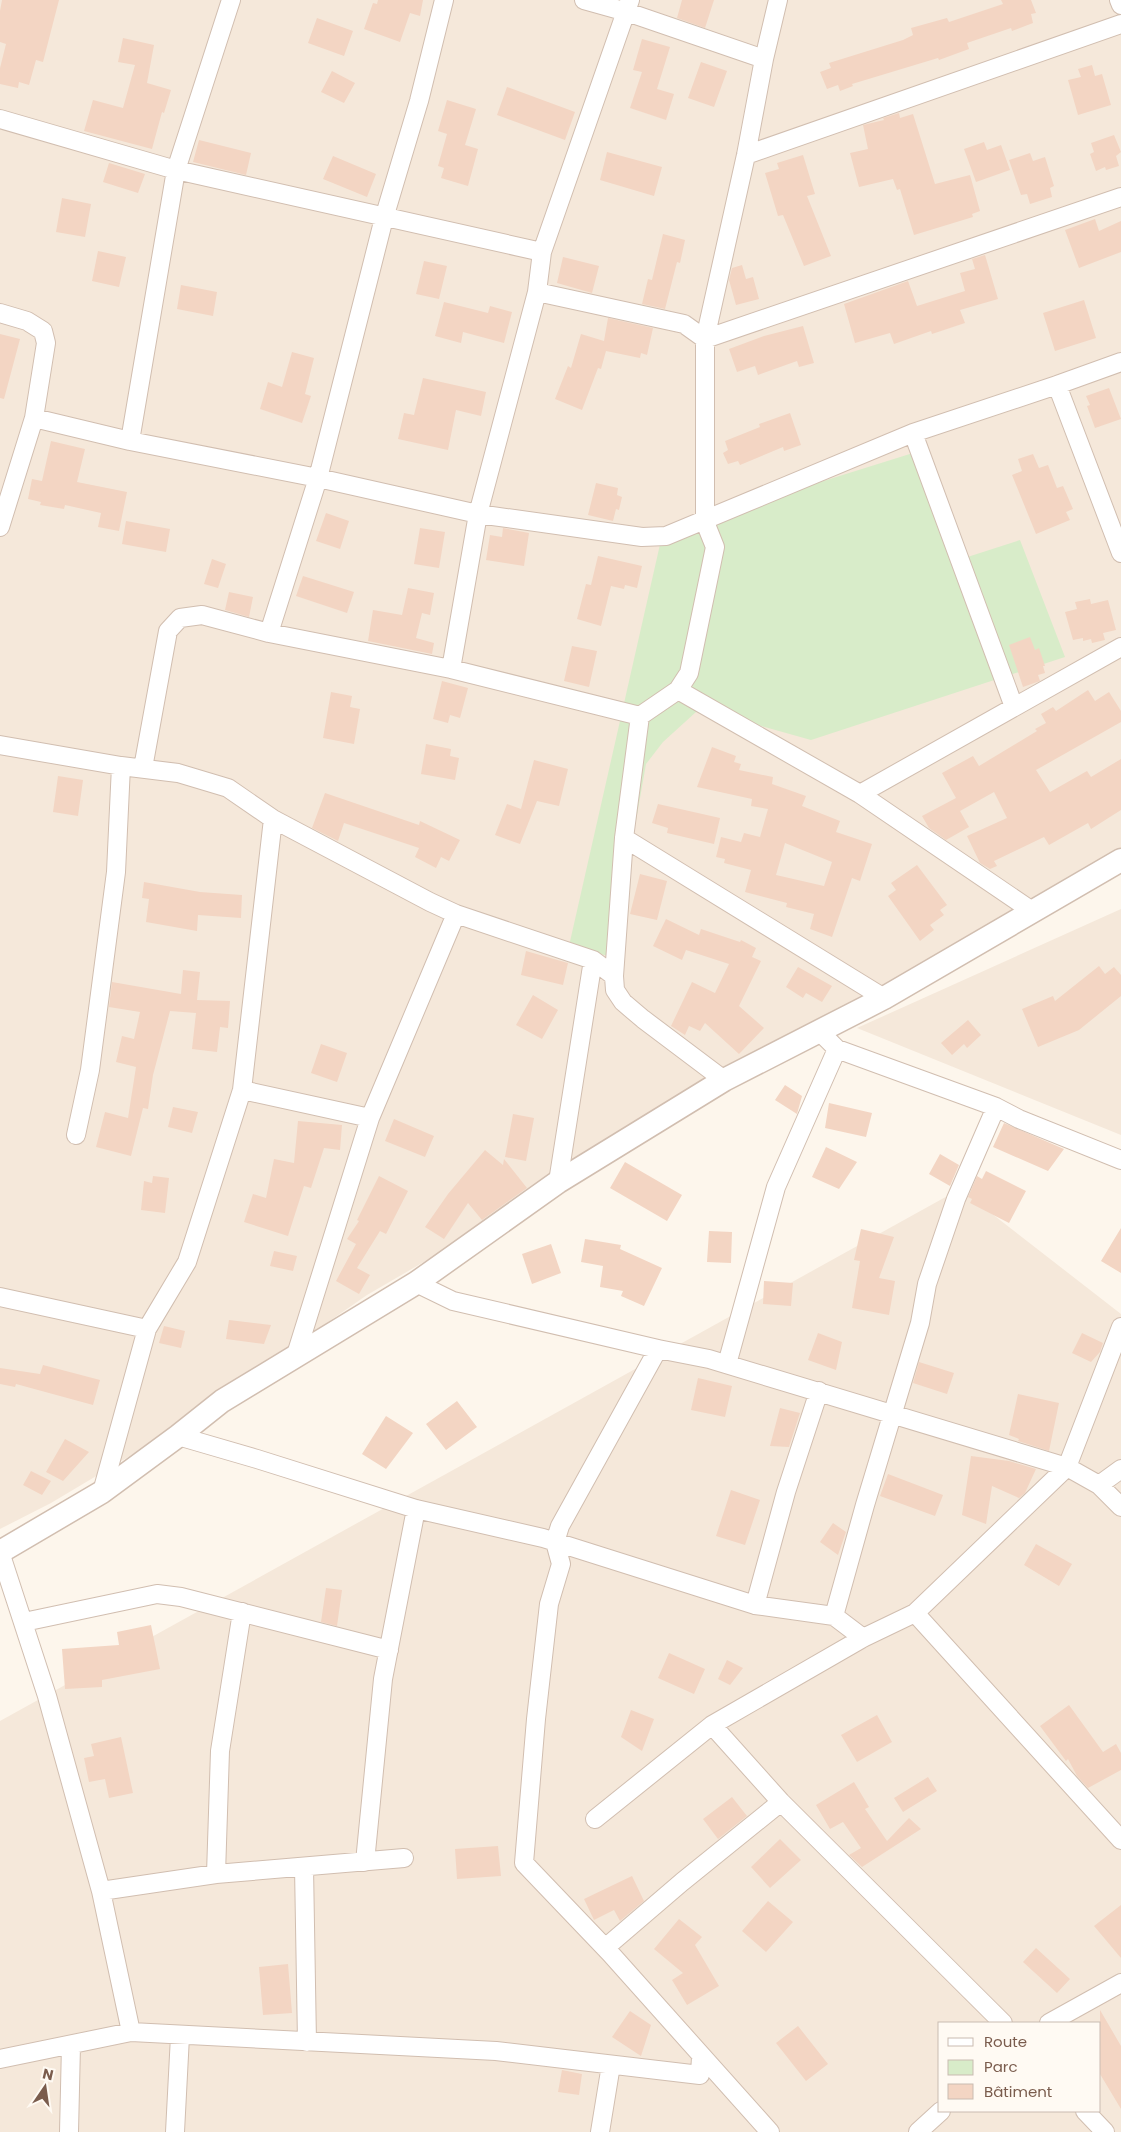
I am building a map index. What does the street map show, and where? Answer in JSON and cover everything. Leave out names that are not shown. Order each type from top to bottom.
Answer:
[{"type":"street","points":[[130,441],[176,170],[231,0]]},
{"type":"street","points":[[269,633],[318,478],[384,218],[418,101],[444,0]]},
{"type":"street","points":[[584,0],[629,6],[764,59]]},
{"type":"street","points":[[724,1080],[623,1002],[615,990],[614,976],[624,838],[640,716],[678,690],[689,673],[715,547],[705,522],[705,339],[778,0]]},
{"type":"street","points":[[1120,0],[1121,5]]},
{"type":"street","points":[[451,668],[478,514],[537,292],[542,252],[629,6]]},
{"type":"street","points":[[746,155],[1121,24]]},
{"type":"street","points":[[0,119],[176,170],[542,252]]},
{"type":"street","points":[[705,339],[1121,197]]},
{"type":"street","points":[[537,292],[684,324],[705,339]]},
{"type":"street","points":[[0,313],[27,321],[43,331],[46,343],[34,418],[0,527]]},
{"type":"street","points":[[34,418],[130,441],[318,478],[478,514],[642,537],[666,536],[705,522],[913,433],[1121,362]]},
{"type":"street","points":[[1057,385],[1121,553]]},
{"type":"street","points":[[913,433],[1014,708]]},
{"type":"street","points":[[143,768],[168,631],[180,618],[202,615],[269,633],[451,668],[640,716]]},
{"type":"street","points":[[860,794],[1121,647]]},
{"type":"street","points":[[678,690],[860,794],[1032,911]]},
{"type":"street","points":[[0,745],[121,766],[178,773],[228,788],[273,819],[456,914],[593,960],[614,976]]},
{"type":"street","points":[[76,1135],[90,1070],[116,872],[121,766]]},
{"type":"street","points":[[102,1492],[147,1329],[187,1262],[242,1090],[273,819]]},
{"type":"street","points":[[624,838],[884,998]]},
{"type":"street","points":[[131,2032],[101,1891],[47,1696],[0,1552],[102,1492],[222,1401],[416,1283],[558,1182],[724,1080],[884,998],[1121,860]]},
{"type":"street","points":[[294,1358],[370,1118],[456,914]]},
{"type":"street","points":[[558,1182],[593,960]]},
{"type":"street","points":[[820,1032],[837,1049],[996,1107],[1019,1119],[1121,1160]]},
{"type":"street","points":[[727,1364],[776,1187],[837,1049]]},
{"type":"street","points":[[242,1090],[370,1118]]},
{"type":"street","points":[[834,1616],[865,1505],[920,1323],[926,1284],[956,1199],[996,1107]]},
{"type":"street","points":[[416,1283],[453,1300],[727,1364],[1067,1467],[1099,1485],[1121,1507]]},
{"type":"street","points":[[0,1297],[147,1329]]},
{"type":"street","points":[[595,1819],[712,1725],[864,1638],[915,1613],[1067,1467],[1121,1328]]},
{"type":"street","points":[[658,1349],[560,1526],[555,1542],[561,1564],[549,1604],[536,1719],[524,1863],[605,1948],[770,2132]]},
{"type":"street","points":[[755,1605],[786,1492],[819,1391]]},
{"type":"street","points":[[178,1436],[416,1509],[555,1542],[755,1605],[834,1616],[864,1638]]},
{"type":"street","points":[[1099,1485],[1121,1469]]},
{"type":"street","points":[[366,1862],[383,1679],[416,1509]]},
{"type":"street","points":[[24,1622],[157,1594],[181,1597],[389,1650]]},
{"type":"street","points":[[216,1874],[220,1750],[242,1612]]},
{"type":"street","points":[[915,1613],[1121,1840]]},
{"type":"street","points":[[712,1725],[781,1802],[1002,2022]]},
{"type":"street","points":[[605,1948],[682,1882],[781,1802]]},
{"type":"street","points":[[101,1891],[216,1874],[404,1858]]},
{"type":"street","points":[[304,1867],[306,2042]]},
{"type":"street","points":[[1051,2022],[1121,1983]]},
{"type":"street","points":[[0,2059],[131,2032],[496,2051],[700,2075],[701,2057]]},
{"type":"street","points":[[175,2132],[180,2036]]},
{"type":"street","points":[[69,2132],[71,2044]]},
{"type":"street","points":[[600,2132],[611,2065]]},
{"type":"street","points":[[918,2132],[940,2112]]},
{"type":"street","points":[[1086,2112],[1105,2132]]},
{"type":"shaded area","points":[[0,0],[1121,0],[1121,856],[367,1295],[170,1432],[51,1503],[0,1529]]},
{"type":"shaded area","points":[[1121,909],[1121,1135],[857,1028]]},
{"type":"shaded area","points":[[960,1189],[1121,1314],[1121,2132],[0,2132],[0,1721]]},
{"type":"green space","points":[[913,453],[952,562],[1020,540],[1065,657],[811,740],[722,715],[696,712],[663,742],[646,764],[612,957],[569,946],[661,540],[728,511]]},
{"type":"building","points":[[2,0],[59,0],[43,62],[36,60],[29,85],[19,82],[18,88],[0,84],[0,68],[6,44],[0,42]]},
{"type":"building","points":[[378,0],[423,0],[420,16],[410,13],[400,42],[364,29],[373,3],[377,4]]},
{"type":"building","points":[[682,0],[714,0],[705,28],[677,18]]},
{"type":"building","points":[[1001,0],[1031,0],[1036,13],[1031,14],[1033,23],[1012,31],[1011,28],[967,43],[969,49],[939,60],[938,58],[852,84],[853,86],[840,91],[838,85],[827,89],[820,72],[831,68],[829,63],[903,40],[913,35],[911,28],[947,18],[949,22],[1003,4]]},
{"type":"building","points":[[317,18],[353,31],[344,56],[308,43]]},
{"type":"building","points":[[123,38],[154,45],[147,83],[171,90],[164,113],[162,112],[152,149],[84,131],[93,100],[123,108],[135,65],[118,62]]},
{"type":"building","points":[[642,39],[670,47],[657,89],[674,94],[666,120],[630,108],[642,72],[633,70]]},
{"type":"building","points":[[701,62],[727,71],[714,107],[688,98]]},
{"type":"building","points":[[1092,65],[1095,76],[1102,74],[1111,105],[1078,115],[1068,80],[1081,77],[1078,69]]},
{"type":"building","points":[[332,71],[355,83],[344,103],[321,92]]},
{"type":"building","points":[[507,87],[575,112],[565,140],[497,115]]},
{"type":"building","points":[[447,100],[476,109],[465,145],[478,149],[468,186],[441,178],[444,168],[438,166],[447,134],[438,131]]},
{"type":"building","points":[[899,113],[900,118],[913,114],[935,184],[970,175],[980,211],[972,214],[973,217],[914,235],[900,189],[897,190],[893,179],[859,187],[850,153],[868,149],[863,125],[884,120],[883,118]]},
{"type":"building","points":[[1114,135],[1121,152],[1116,156],[1119,166],[1106,170],[1105,167],[1096,171],[1090,154],[1094,152],[1091,143]]},
{"type":"building","points":[[199,140],[251,153],[246,175],[193,162]]},
{"type":"building","points":[[984,142],[987,150],[1001,145],[1010,170],[976,182],[964,149]]},
{"type":"building","points":[[607,152],[662,167],[654,196],[600,180]]},
{"type":"building","points":[[1030,153],[1033,161],[1045,157],[1054,186],[1050,188],[1052,197],[1030,204],[1027,194],[1021,195],[1009,160]]},
{"type":"building","points":[[803,155],[815,194],[807,196],[831,256],[804,266],[783,215],[778,216],[765,173],[779,169],[777,163]]},
{"type":"building","points":[[333,156],[376,174],[367,197],[323,179]]},
{"type":"building","points":[[109,163],[145,174],[138,193],[103,182]]},
{"type":"building","points":[[62,198],[91,204],[85,237],[56,232]]},
{"type":"building","points":[[1095,219],[1099,231],[1121,221],[1121,252],[1079,268],[1065,230]]},
{"type":"building","points":[[663,234],[685,240],[680,263],[677,262],[665,309],[642,304],[648,279],[652,280]]},
{"type":"building","points":[[98,251],[126,257],[119,287],[92,281]]},
{"type":"building","points":[[985,255],[998,299],[960,310],[965,323],[932,334],[931,331],[894,344],[890,333],[855,343],[844,304],[908,281],[917,306],[965,291],[960,273],[975,269],[972,259]]},
{"type":"building","points":[[563,257],[599,266],[592,293],[557,283]]},
{"type":"building","points":[[424,261],[447,266],[439,299],[416,294]]},
{"type":"building","points":[[742,265],[746,279],[753,277],[759,299],[736,305],[729,280],[732,268]]},
{"type":"building","points":[[181,285],[217,292],[213,316],[177,309]]},
{"type":"building","points":[[1084,300],[1096,338],[1055,351],[1043,313]]},
{"type":"building","points":[[444,302],[488,313],[490,306],[512,312],[504,343],[463,332],[461,343],[435,336]]},
{"type":"building","points":[[608,318],[653,328],[647,355],[641,353],[640,358],[606,351],[601,369],[598,368],[582,410],[555,399],[568,366],[571,368],[581,334],[604,341]]},
{"type":"building","points":[[803,326],[814,363],[799,367],[797,361],[758,375],[755,366],[737,372],[729,349],[764,336]]},
{"type":"building","points":[[0,334],[20,339],[4,399],[0,398]]},
{"type":"building","points":[[292,352],[314,358],[305,394],[311,396],[302,423],[260,409],[268,382],[282,387]]},
{"type":"building","points":[[423,378],[486,392],[481,416],[456,410],[448,450],[398,439],[404,413],[414,415]]},
{"type":"building","points":[[1109,388],[1121,419],[1095,428],[1087,406],[1090,405],[1086,396]]},
{"type":"building","points":[[790,413],[801,445],[784,451],[783,447],[740,465],[738,461],[728,464],[723,453],[728,450],[725,441],[760,427],[759,424]]},
{"type":"building","points":[[51,441],[85,449],[77,482],[127,492],[119,531],[98,527],[101,513],[65,505],[64,509],[40,505],[41,502],[28,499],[32,479],[42,481]]},
{"type":"building","points":[[1033,454],[1039,468],[1048,465],[1057,488],[1063,486],[1073,509],[1066,512],[1070,520],[1036,534],[1012,475],[1022,471],[1018,459]]},
{"type":"building","points":[[596,483],[618,488],[617,495],[622,497],[619,510],[616,509],[613,521],[588,515]]},
{"type":"building","points":[[326,513],[349,521],[340,549],[316,541]]},
{"type":"building","points":[[126,521],[170,529],[166,552],[122,544]]},
{"type":"building","points":[[420,528],[445,532],[439,568],[414,564]]},
{"type":"building","points":[[503,528],[529,533],[524,566],[486,560],[490,535],[502,537]]},
{"type":"building","points":[[598,556],[642,566],[637,588],[625,585],[624,589],[611,586],[601,626],[577,619],[586,584],[591,585]]},
{"type":"building","points":[[212,559],[226,564],[218,588],[204,584]]},
{"type":"building","points":[[303,576],[354,592],[347,613],[296,596]]},
{"type":"building","points":[[408,588],[434,593],[430,615],[422,613],[416,638],[434,643],[432,654],[368,641],[373,610],[402,615]]},
{"type":"building","points":[[229,592],[253,597],[249,617],[225,610]]},
{"type":"building","points":[[1090,599],[1091,604],[1108,600],[1116,630],[1103,633],[1105,640],[1092,643],[1091,639],[1083,641],[1083,638],[1073,640],[1065,612],[1077,609],[1075,602]]},
{"type":"building","points":[[1030,637],[1035,650],[1039,648],[1045,666],[1043,666],[1045,673],[1038,675],[1040,681],[1023,687],[1009,645]]},
{"type":"building","points":[[572,646],[597,651],[589,687],[564,681]]},
{"type":"building","points":[[442,681],[468,688],[460,718],[450,715],[448,723],[433,719]]},
{"type":"building","points":[[1088,690],[1095,701],[1109,692],[1121,711],[1121,722],[1036,770],[1050,792],[1087,771],[1091,777],[1121,759],[1121,810],[1091,829],[1088,823],[1049,845],[1044,837],[994,861],[997,866],[990,869],[980,863],[967,836],[1007,818],[994,792],[960,811],[969,827],[946,840],[929,828],[922,816],[956,798],[942,773],[973,756],[979,766],[1037,731],[1035,729],[1046,723],[1041,714],[1053,707],[1056,711]]},
{"type":"building","points":[[331,692],[352,696],[350,707],[360,709],[354,744],[323,738]]},
{"type":"building","points":[[426,744],[451,749],[450,756],[459,758],[455,780],[421,774]]},
{"type":"building","points":[[712,747],[736,756],[734,762],[741,764],[739,770],[773,777],[772,784],[806,796],[802,806],[840,821],[836,832],[872,844],[860,881],[852,878],[832,937],[810,929],[814,914],[786,907],[787,903],[745,892],[751,870],[724,863],[725,859],[716,857],[721,837],[741,842],[744,833],[760,837],[768,809],[751,806],[752,799],[697,787]],"holes":[[[785,843],[832,862],[824,886],[776,875]]]},
{"type":"building","points":[[534,760],[568,769],[559,806],[537,801],[520,844],[495,835],[507,804],[521,809]]},
{"type":"building","points":[[58,776],[83,780],[78,816],[53,812]]},
{"type":"building","points":[[325,793],[419,825],[420,821],[460,840],[449,861],[441,857],[436,868],[415,857],[419,848],[344,823],[338,841],[312,828]]},
{"type":"building","points":[[658,804],[720,818],[714,844],[667,833],[668,828],[652,823]]},
{"type":"building","points":[[917,865],[947,905],[940,910],[944,915],[930,925],[934,930],[920,941],[888,896],[896,890],[891,883]]},
{"type":"building","points":[[640,874],[667,881],[657,920],[630,914]]},
{"type":"building","points":[[144,882],[200,892],[242,895],[241,918],[198,915],[197,931],[146,922],[149,899],[142,898]]},
{"type":"building","points":[[666,919],[699,935],[701,929],[740,942],[741,940],[756,948],[752,957],[761,961],[739,1006],[764,1028],[739,1054],[705,1023],[700,1031],[689,1026],[685,1035],[671,1026],[692,982],[715,993],[729,964],[686,950],[682,960],[653,946]]},
{"type":"building","points":[[526,951],[568,963],[563,985],[521,975]]},
{"type":"building","points":[[1099,966],[1105,974],[1114,967],[1121,975],[1121,996],[1079,1030],[1038,1047],[1022,1009],[1053,996],[1055,1001]]},
{"type":"building","points":[[798,967],[832,986],[822,1002],[806,993],[803,998],[786,987]]},
{"type":"building","points":[[183,970],[200,972],[197,1000],[230,1001],[228,1028],[220,1027],[217,1052],[192,1049],[196,1013],[170,1011],[153,1075],[148,1109],[143,1108],[131,1156],[96,1147],[105,1112],[128,1118],[136,1067],[116,1062],[122,1036],[134,1039],[140,1012],[109,1007],[112,982],[181,994]]},
{"type":"building","points":[[533,995],[558,1010],[542,1039],[516,1025]]},
{"type":"building","points":[[968,1020],[981,1035],[967,1048],[964,1044],[952,1055],[941,1043]]},
{"type":"building","points":[[321,1044],[347,1053],[337,1082],[311,1073]]},
{"type":"building","points":[[785,1085],[802,1096],[797,1114],[775,1100]]},
{"type":"building","points":[[829,1103],[872,1113],[866,1137],[825,1128]]},
{"type":"building","points":[[173,1107],[198,1112],[192,1133],[168,1127]]},
{"type":"building","points":[[513,1114],[534,1118],[526,1161],[505,1157]]},
{"type":"building","points":[[394,1119],[434,1136],[425,1157],[385,1141]]},
{"type":"building","points":[[298,1121],[342,1125],[340,1150],[324,1148],[311,1188],[304,1186],[288,1236],[244,1222],[253,1194],[266,1198],[274,1159],[294,1163]]},
{"type":"building","points":[[1004,1123],[1064,1149],[1048,1171],[993,1147]]},
{"type":"building","points":[[826,1147],[857,1162],[839,1189],[812,1177]]},
{"type":"building","points":[[485,1150],[503,1165],[504,1159],[527,1188],[482,1220],[468,1203],[444,1239],[425,1227],[448,1194]]},
{"type":"building","points":[[940,1154],[959,1165],[950,1186],[929,1174]]},
{"type":"building","points":[[625,1162],[682,1195],[667,1221],[610,1188]]},
{"type":"building","points":[[986,1171],[1026,1191],[1009,1223],[970,1203],[972,1199],[968,1197],[977,1176],[982,1179]]},
{"type":"building","points":[[153,1176],[169,1178],[165,1213],[141,1210],[144,1181],[152,1183]]},
{"type":"building","points":[[379,1176],[408,1191],[386,1234],[380,1231],[357,1268],[370,1275],[359,1294],[336,1281],[356,1244],[347,1239],[359,1221],[357,1220]]},
{"type":"building","points":[[1121,1228],[1121,1273],[1101,1261]]},
{"type":"building","points":[[861,1229],[894,1237],[879,1278],[895,1281],[889,1315],[852,1308],[860,1261],[854,1260]]},
{"type":"building","points":[[709,1231],[732,1232],[731,1263],[707,1262]]},
{"type":"building","points":[[585,1239],[621,1245],[620,1249],[662,1268],[644,1306],[621,1296],[623,1291],[600,1287],[603,1266],[581,1262]]},
{"type":"building","points":[[551,1244],[561,1273],[532,1284],[522,1254]]},
{"type":"building","points":[[274,1251],[297,1256],[293,1271],[270,1266]]},
{"type":"building","points":[[764,1281],[793,1283],[791,1306],[763,1304]]},
{"type":"building","points":[[229,1320],[271,1325],[264,1344],[226,1339]]},
{"type":"building","points":[[164,1326],[185,1331],[181,1348],[159,1343]]},
{"type":"building","points":[[818,1333],[842,1342],[836,1370],[808,1360]]},
{"type":"building","points":[[1082,1333],[1103,1343],[1100,1352],[1091,1362],[1072,1353]]},
{"type":"building","points":[[919,1362],[954,1373],[947,1394],[913,1383]]},
{"type":"building","points":[[43,1365],[100,1380],[93,1405],[16,1384],[15,1387],[0,1384],[0,1368],[40,1374]]},
{"type":"building","points":[[698,1378],[732,1386],[725,1417],[691,1410]]},
{"type":"building","points":[[1018,1394],[1059,1403],[1049,1451],[1018,1441],[1019,1439],[1009,1435]]},
{"type":"building","points":[[457,1401],[477,1427],[446,1450],[426,1424]]},
{"type":"building","points":[[780,1408],[800,1413],[789,1447],[770,1446]]},
{"type":"building","points":[[386,1416],[413,1433],[386,1469],[362,1454]]},
{"type":"building","points":[[65,1439],[89,1452],[63,1481],[46,1472]]},
{"type":"building","points":[[971,1456],[1009,1461],[1036,1469],[1025,1493],[1019,1498],[992,1486],[986,1524],[962,1515]]},
{"type":"building","points":[[31,1471],[51,1481],[42,1495],[23,1485]]},
{"type":"building","points":[[888,1474],[943,1495],[935,1516],[880,1496]]},
{"type":"building","points":[[731,1490],[760,1500],[745,1545],[716,1536]]},
{"type":"building","points":[[833,1523],[846,1532],[838,1555],[820,1542]]},
{"type":"building","points":[[1036,1544],[1072,1564],[1059,1586],[1024,1565]]},
{"type":"building","points":[[326,1588],[342,1590],[337,1626],[321,1622]]},
{"type":"building","points":[[151,1625],[160,1669],[102,1680],[102,1687],[65,1689],[62,1649],[119,1645],[117,1632]]},
{"type":"building","points":[[669,1653],[705,1669],[694,1694],[658,1678]]},
{"type":"building","points":[[727,1660],[743,1668],[730,1685],[718,1679]]},
{"type":"building","points":[[1069,1705],[1103,1752],[1116,1744],[1121,1753],[1121,1770],[1088,1788],[1077,1776],[1068,1759],[1066,1761],[1040,1726]]},
{"type":"building","points":[[631,1710],[654,1719],[642,1751],[621,1737]]},
{"type":"building","points":[[877,1715],[892,1742],[857,1762],[841,1735]]},
{"type":"building","points":[[121,1737],[133,1793],[109,1798],[105,1779],[89,1782],[84,1758],[94,1756],[91,1744]]},
{"type":"building","points":[[928,1777],[937,1791],[903,1812],[894,1798]]},
{"type":"building","points":[[854,1782],[869,1807],[865,1809],[887,1841],[909,1818],[921,1829],[862,1867],[849,1855],[861,1848],[843,1822],[830,1829],[816,1805]]},
{"type":"building","points":[[732,1797],[747,1816],[718,1839],[703,1819]]},
{"type":"building","points":[[780,1839],[801,1860],[770,1888],[751,1867]]},
{"type":"building","points":[[498,1846],[501,1876],[457,1879],[455,1849]]},
{"type":"building","points":[[632,1876],[644,1901],[620,1921],[614,1910],[594,1920],[584,1899]]},
{"type":"building","points":[[768,1901],[793,1922],[766,1952],[742,1931]]},
{"type":"building","points":[[1121,1905],[1121,1958],[1094,1926]]},
{"type":"building","points":[[679,1919],[702,1937],[695,1945],[719,1986],[687,2005],[672,1980],[683,1973],[654,1949]]},
{"type":"building","points":[[1036,1948],[1070,1979],[1057,1993],[1023,1962]]},
{"type":"building","points":[[288,1964],[292,2013],[263,2015],[259,1967]]},
{"type":"building","points":[[1100,2010],[1121,2046],[1121,2109],[1101,2076]]},
{"type":"building","points":[[630,2011],[651,2025],[641,2056],[612,2037]]},
{"type":"building","points":[[798,2026],[828,2064],[806,2081],[776,2043]]},
{"type":"building","points":[[562,2070],[582,2074],[579,2095],[558,2092]]}]
